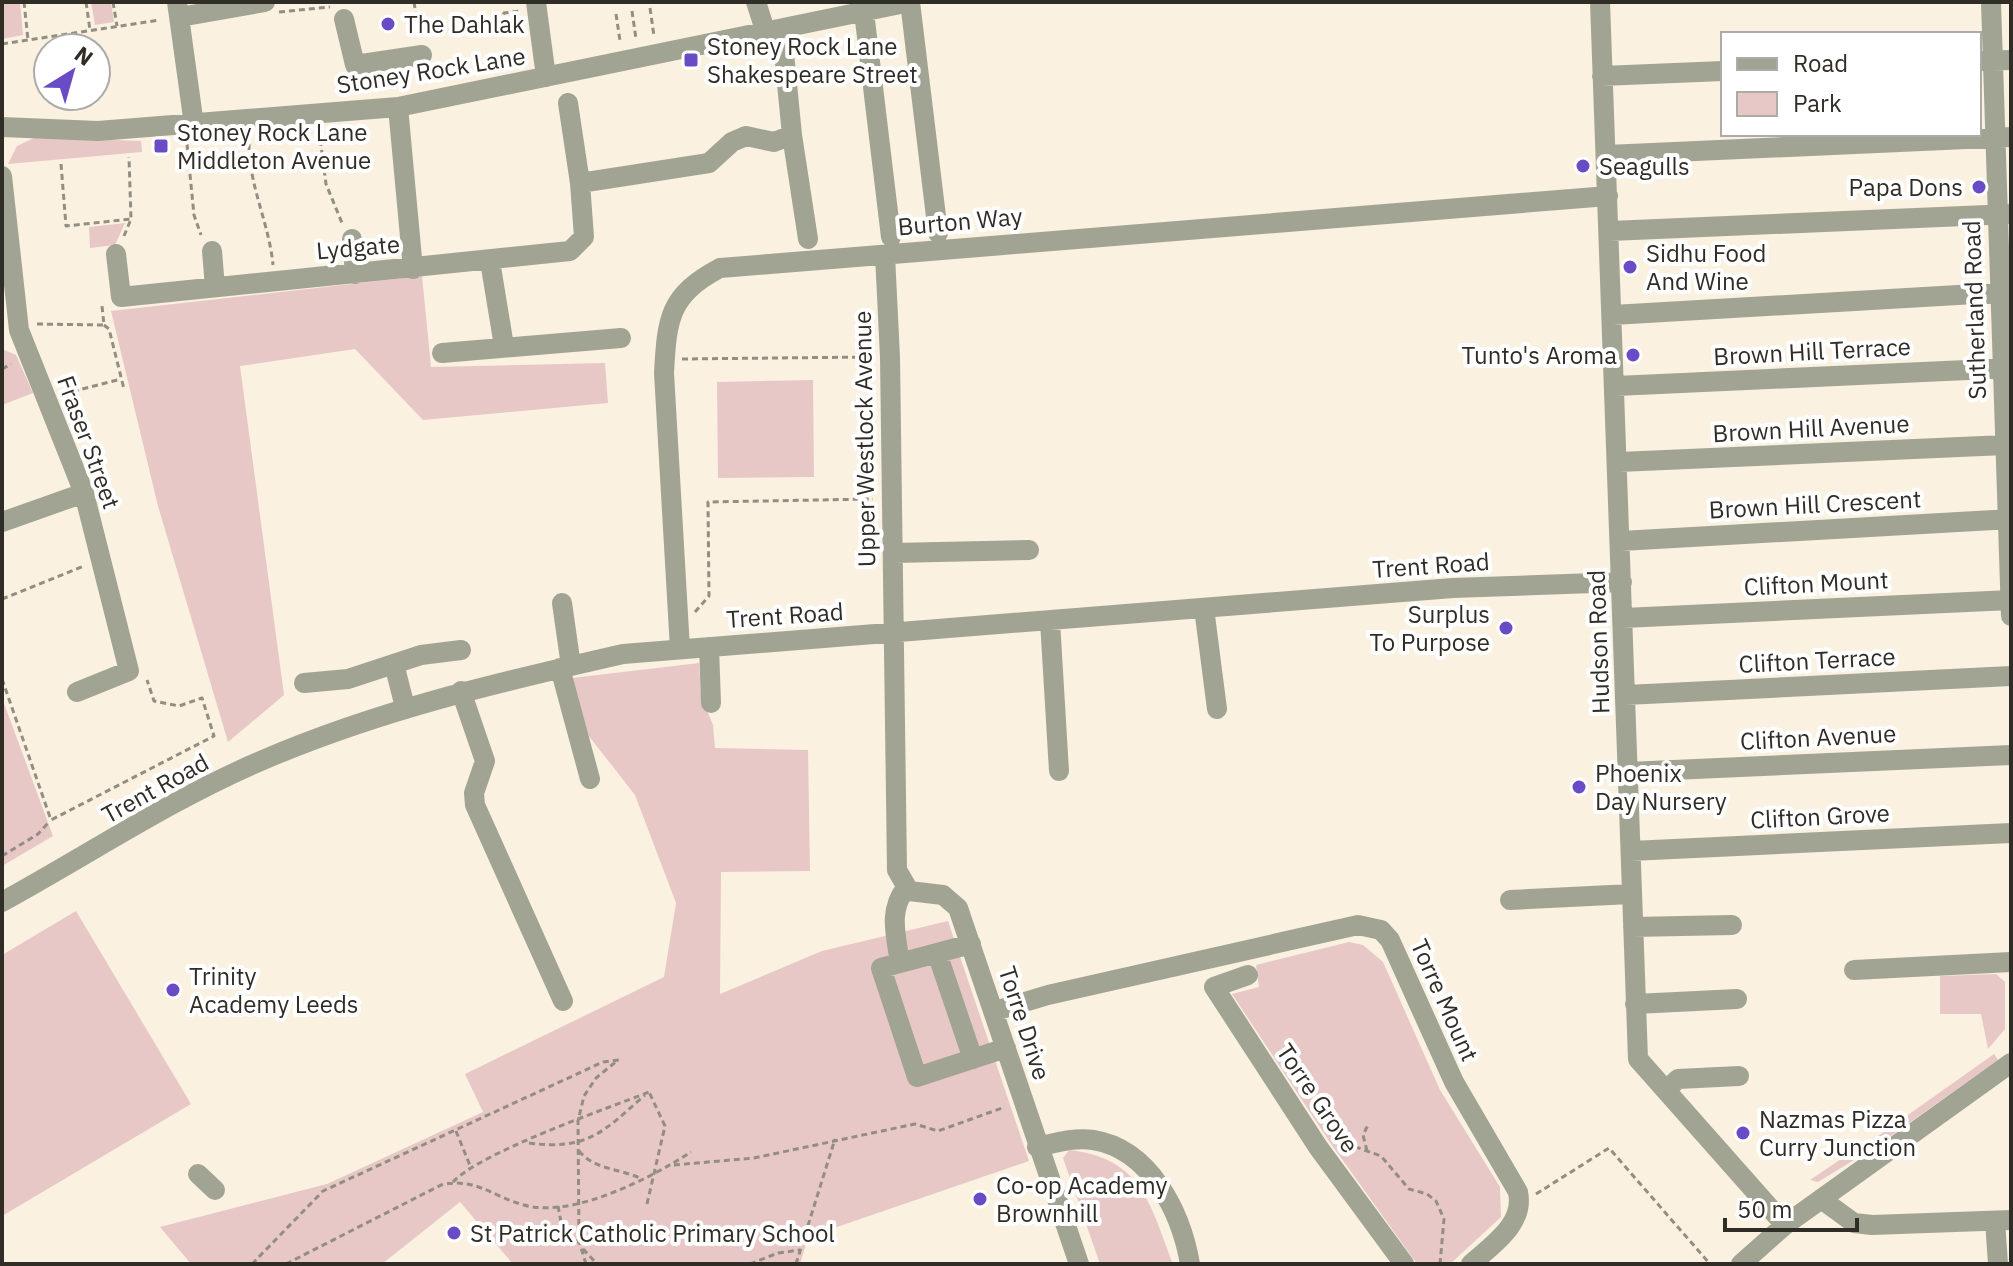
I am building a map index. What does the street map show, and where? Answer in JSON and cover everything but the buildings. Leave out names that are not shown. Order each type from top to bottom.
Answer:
[{"type":"street","points":[[756,2],[765,30]]},
{"type":"street","points":[[910,2],[938,233]]},
{"type":"street","name":"Stoney Rock Lane","points":[[2,127],[98,131],[398,107],[910,2]]},
{"type":"street","name":"Hudson Road","points":[[1600,2],[1619,462],[1638,1059],[1785,1225]]},
{"type":"street","name":"Sutherland Road","points":[[1991,2],[2004,138],[2005,445],[2010,519],[2011,616]]},
{"type":"street","points":[[536,6],[546,77]]},
{"type":"street","points":[[189,126],[178,10],[268,8]]},
{"type":"street","name":"Upper Westlock Avenue","points":[[864,12],[888,246],[897,870],[906,888]]},
{"type":"street","points":[[344,19],[355,65],[422,55]]},
{"type":"street","points":[[784,53],[792,135],[808,239]]},
{"type":"street","points":[[1602,76],[1721,71]]},
{"type":"street","name":"Lydgate","points":[[116,254],[121,297],[570,251],[584,237],[580,183],[568,103]]},
{"type":"street","points":[[398,107],[413,269]]},
{"type":"street","points":[[580,183],[709,163],[732,142],[746,136],[774,142],[792,135]]},
{"type":"street","points":[[1607,155],[2004,138]]},
{"type":"street","name":"Fraser Street","points":[[2,176],[10,332],[46,398],[84,493],[129,671]]},
{"type":"street","name":"Burton Way","points":[[680,649],[665,360],[670,319],[683,293],[720,268],[888,246],[944,247],[1608,196]]},
{"type":"street","points":[[1610,231],[2003,214]]},
{"type":"street","points":[[352,239],[355,274]]},
{"type":"street","points":[[212,251],[215,287]]},
{"type":"street","points":[[490,261],[504,346]]},
{"type":"street","points":[[1613,315],[2004,292]]},
{"type":"street","points":[[442,353],[621,338]]},
{"type":"street","name":"Brown Hill Terrace","points":[[1616,386],[2007,368]]},
{"type":"street","name":"Brown Hill Avenue","points":[[1619,462],[2005,445]]},
{"type":"street","points":[[2,522],[84,493]]},
{"type":"street","name":"Brown Hill Crescent","points":[[1621,541],[2010,519]]},
{"type":"street","points":[[893,553],[1029,550]]},
{"type":"street","name":"Trent Road","points":[[2,902],[260,760],[405,707],[623,654],[1453,588],[1622,582]]},
{"type":"street","name":"Clifton Mount","points":[[1623,618],[2011,600]]},
{"type":"street","points":[[562,603],[566,667],[590,779]]},
{"type":"street","points":[[1204,608],[1217,709]]},
{"type":"street","points":[[1050,621],[1059,771]]},
{"type":"street","points":[[709,647],[711,703]]},
{"type":"street","points":[[304,683],[348,679],[421,655],[461,650]]},
{"type":"street","points":[[394,664],[405,707]]},
{"type":"street","points":[[77,692],[129,671]]},
{"type":"street","name":"Clifton Terrace","points":[[1626,695],[2011,676]]},
{"type":"street","points":[[461,691],[485,761],[474,793],[475,805],[563,1001]]},
{"type":"street","name":"Clifton Avenue","points":[[1628,772],[2011,755]]},
{"type":"street","name":"Clifton Grove","points":[[1631,851],[2011,833]]},
{"type":"street","points":[[900,963],[893,919],[897,899],[906,888]]},
{"type":"street","name":"Torre Drive","points":[[906,888],[919,895],[943,895],[952,900],[961,917],[1079,1264]]},
{"type":"street","points":[[1510,900],[1631,894]]},
{"type":"street","name":"Torre Mount","points":[[995,1011],[1163,968],[1369,924],[1381,930],[1390,940],[1454,1082],[1510,1176],[1520,1204]]},
{"type":"street","points":[[1633,927],[1732,925]]},
{"type":"street","points":[[971,944],[881,968],[917,1077],[1006,1048]]},
{"type":"street","points":[[937,953],[973,1059]]},
{"type":"street","points":[[1854,970],[2011,962]]},
{"type":"street","name":"Torre Grove","points":[[1248,975],[1214,987],[1318,1147],[1404,1264]]},
{"type":"street","points":[[1635,1004],[1737,999]]},
{"type":"street","points":[[1741,1264],[1785,1225],[2011,1063]]},
{"type":"street","points":[[1666,1090],[1678,1079],[1739,1076]]},
{"type":"street","points":[[1037,1147],[1091,1139],[1114,1145],[1135,1157],[1161,1188],[1176,1215],[1190,1264]]},
{"type":"street","points":[[198,1174],[215,1190]]},
{"type":"street","points":[[1821,1199],[1842,1216],[1872,1225],[2003,1221],[1998,1264]]},
{"type":"street","points":[[1471,1264],[1508,1229],[1520,1204]]},
{"type":"path","points":[[24,2],[28,40]]},
{"type":"path","points":[[86,2],[91,31]]},
{"type":"path","points":[[113,2],[117,26]]},
{"type":"path","points":[[268,8],[341,5],[344,19]]},
{"type":"path","points":[[419,34],[501,21],[504,13],[536,6]]},
{"type":"path","points":[[650,8],[655,40]]},
{"type":"path","points":[[2,44],[117,26],[178,10]]},
{"type":"path","points":[[632,11],[637,44]]},
{"type":"path","points":[[616,14],[621,47]]},
{"type":"path","points":[[317,115],[326,184],[345,231],[352,239]]},
{"type":"path","points":[[189,126],[194,215],[205,245],[212,251]]},
{"type":"path","points":[[249,144],[253,184],[269,230],[275,281]]},
{"type":"path","points":[[116,254],[131,219],[129,157]]},
{"type":"path","points":[[61,164],[66,226],[131,219]]},
{"type":"path","points":[[102,306],[104,325]]},
{"type":"path","points":[[10,332],[30,324],[104,325],[109,329],[124,389]]},
{"type":"path","points":[[665,360],[890,357]]},
{"type":"path","points":[[46,398],[121,379]]},
{"type":"path","points":[[679,614],[698,611],[709,596],[708,502],[892,499]]},
{"type":"path","points":[[2,599],[101,559]]},
{"type":"path","points":[[2,856],[38,834],[51,820],[214,736],[202,698],[179,706],[154,701],[148,681],[129,671]]},
{"type":"path","points":[[2,679],[51,820]]},
{"type":"path","points":[[252,1264],[323,1191],[603,1062],[619,1060],[596,1078],[584,1096],[578,1121],[580,1246],[586,1264]]},
{"type":"path","points":[[453,1182],[472,1168],[526,1143],[649,1092]]},
{"type":"path","points":[[526,1143],[579,1144],[615,1121],[649,1092]]},
{"type":"path","points":[[647,1204],[665,1126],[649,1092]]},
{"type":"path","points":[[671,1165],[754,1158],[915,1124],[938,1131],[1024,1100]]},
{"type":"path","points":[[1367,1151],[1363,1135],[1369,1123]]},
{"type":"path","points":[[456,1131],[472,1168]]},
{"type":"path","points":[[796,1264],[835,1139]]},
{"type":"path","points":[[1318,1147],[1340,1139],[1381,1156],[1409,1189],[1427,1194],[1436,1201],[1444,1219],[1440,1264]]},
{"type":"path","points":[[1520,1204],[1609,1148],[1710,1264]]},
{"type":"path","points":[[579,1151],[585,1158],[601,1166],[640,1178]]},
{"type":"path","points":[[286,1264],[443,1184],[466,1181],[527,1206],[558,1206],[581,1203],[671,1165],[691,1152]]},
{"type":"path","points":[[558,1206],[562,1227],[597,1264]]},
{"type":"path","points":[[750,1264],[778,1253],[800,1250]]},
{"type":"green space","points":[[2,2],[20,2],[23,35],[2,39]]},
{"type":"green space","points":[[91,2],[111,2],[114,22],[95,25]]},
{"type":"green space","points":[[36,137],[141,141],[142,152],[8,164],[17,146]]},
{"type":"green space","points":[[125,223],[115,245],[90,248],[89,227]]},
{"type":"green space","points":[[422,276],[431,367],[605,363],[608,403],[423,420],[355,349],[240,366],[284,695],[228,742],[158,506],[111,311]]},
{"type":"green space","points":[[2,349],[16,355],[33,393],[2,405]]},
{"type":"green space","points":[[813,380],[814,477],[718,478],[717,382]]},
{"type":"green space","points":[[699,663],[701,696],[713,725],[715,748],[808,750],[810,871],[721,872],[720,994],[822,951],[948,921],[1029,1161],[808,1237],[800,1264],[513,1264],[460,1202],[382,1264],[191,1264],[160,1227],[327,1184],[483,1112],[465,1074],[664,977],[676,903],[635,795],[574,717],[572,678]]},
{"type":"green space","points":[[2,698],[53,836],[2,866]]},
{"type":"green space","points":[[76,911],[191,1104],[2,1216],[2,955]]},
{"type":"green space","points":[[1349,942],[1363,945],[1383,962],[1440,1090],[1500,1187],[1501,1217],[1450,1264],[1417,1264],[1329,1141],[1232,994],[1259,987],[1256,965]]},
{"type":"green space","points":[[1996,974],[2005,982],[2005,1029],[1988,1049],[1981,1014],[1940,1014],[1940,976]]},
{"type":"green space","points":[[1994,1054],[1998,1060],[1878,1145],[1874,1139]]},
{"type":"green space","points":[[1069,1150],[1113,1163],[1128,1174],[1149,1204],[1173,1264],[1100,1264],[1063,1158]]},
{"type":"green space","points":[[1850,1153],[1854,1160],[1818,1182],[1810,1180]]},
{"type":"place","name":"The Dahlak","points":[[388,24]]},
{"type":"place","name":"Stoney Rock Lane Shakespeare Street","points":[[691,60]]},
{"type":"place","name":"Stoney Rock Lane Middleton Avenue","points":[[161,146]]},
{"type":"place","name":"Seagulls","points":[[1583,166]]},
{"type":"place","name":"Papa Dons","points":[[1979,187]]},
{"type":"place","name":"Sidhu Food And Wine","points":[[1630,267]]},
{"type":"place","name":"Tunto's Aroma","points":[[1633,355]]},
{"type":"place","name":"Surplus To Purpose","points":[[1506,628]]},
{"type":"place","name":"Phoenix Day Nursery","points":[[1579,787]]},
{"type":"place","name":"Trinity Academy Leeds","points":[[173,990]]},
{"type":"place","name":"Nazmas Pizza Curry Junction","points":[[1743,1133]]},
{"type":"place","name":"Co-op Academy Brownhill","points":[[980,1199]]},
{"type":"place","name":"St Patrick Catholic Primary School","points":[[454,1233]]}]
